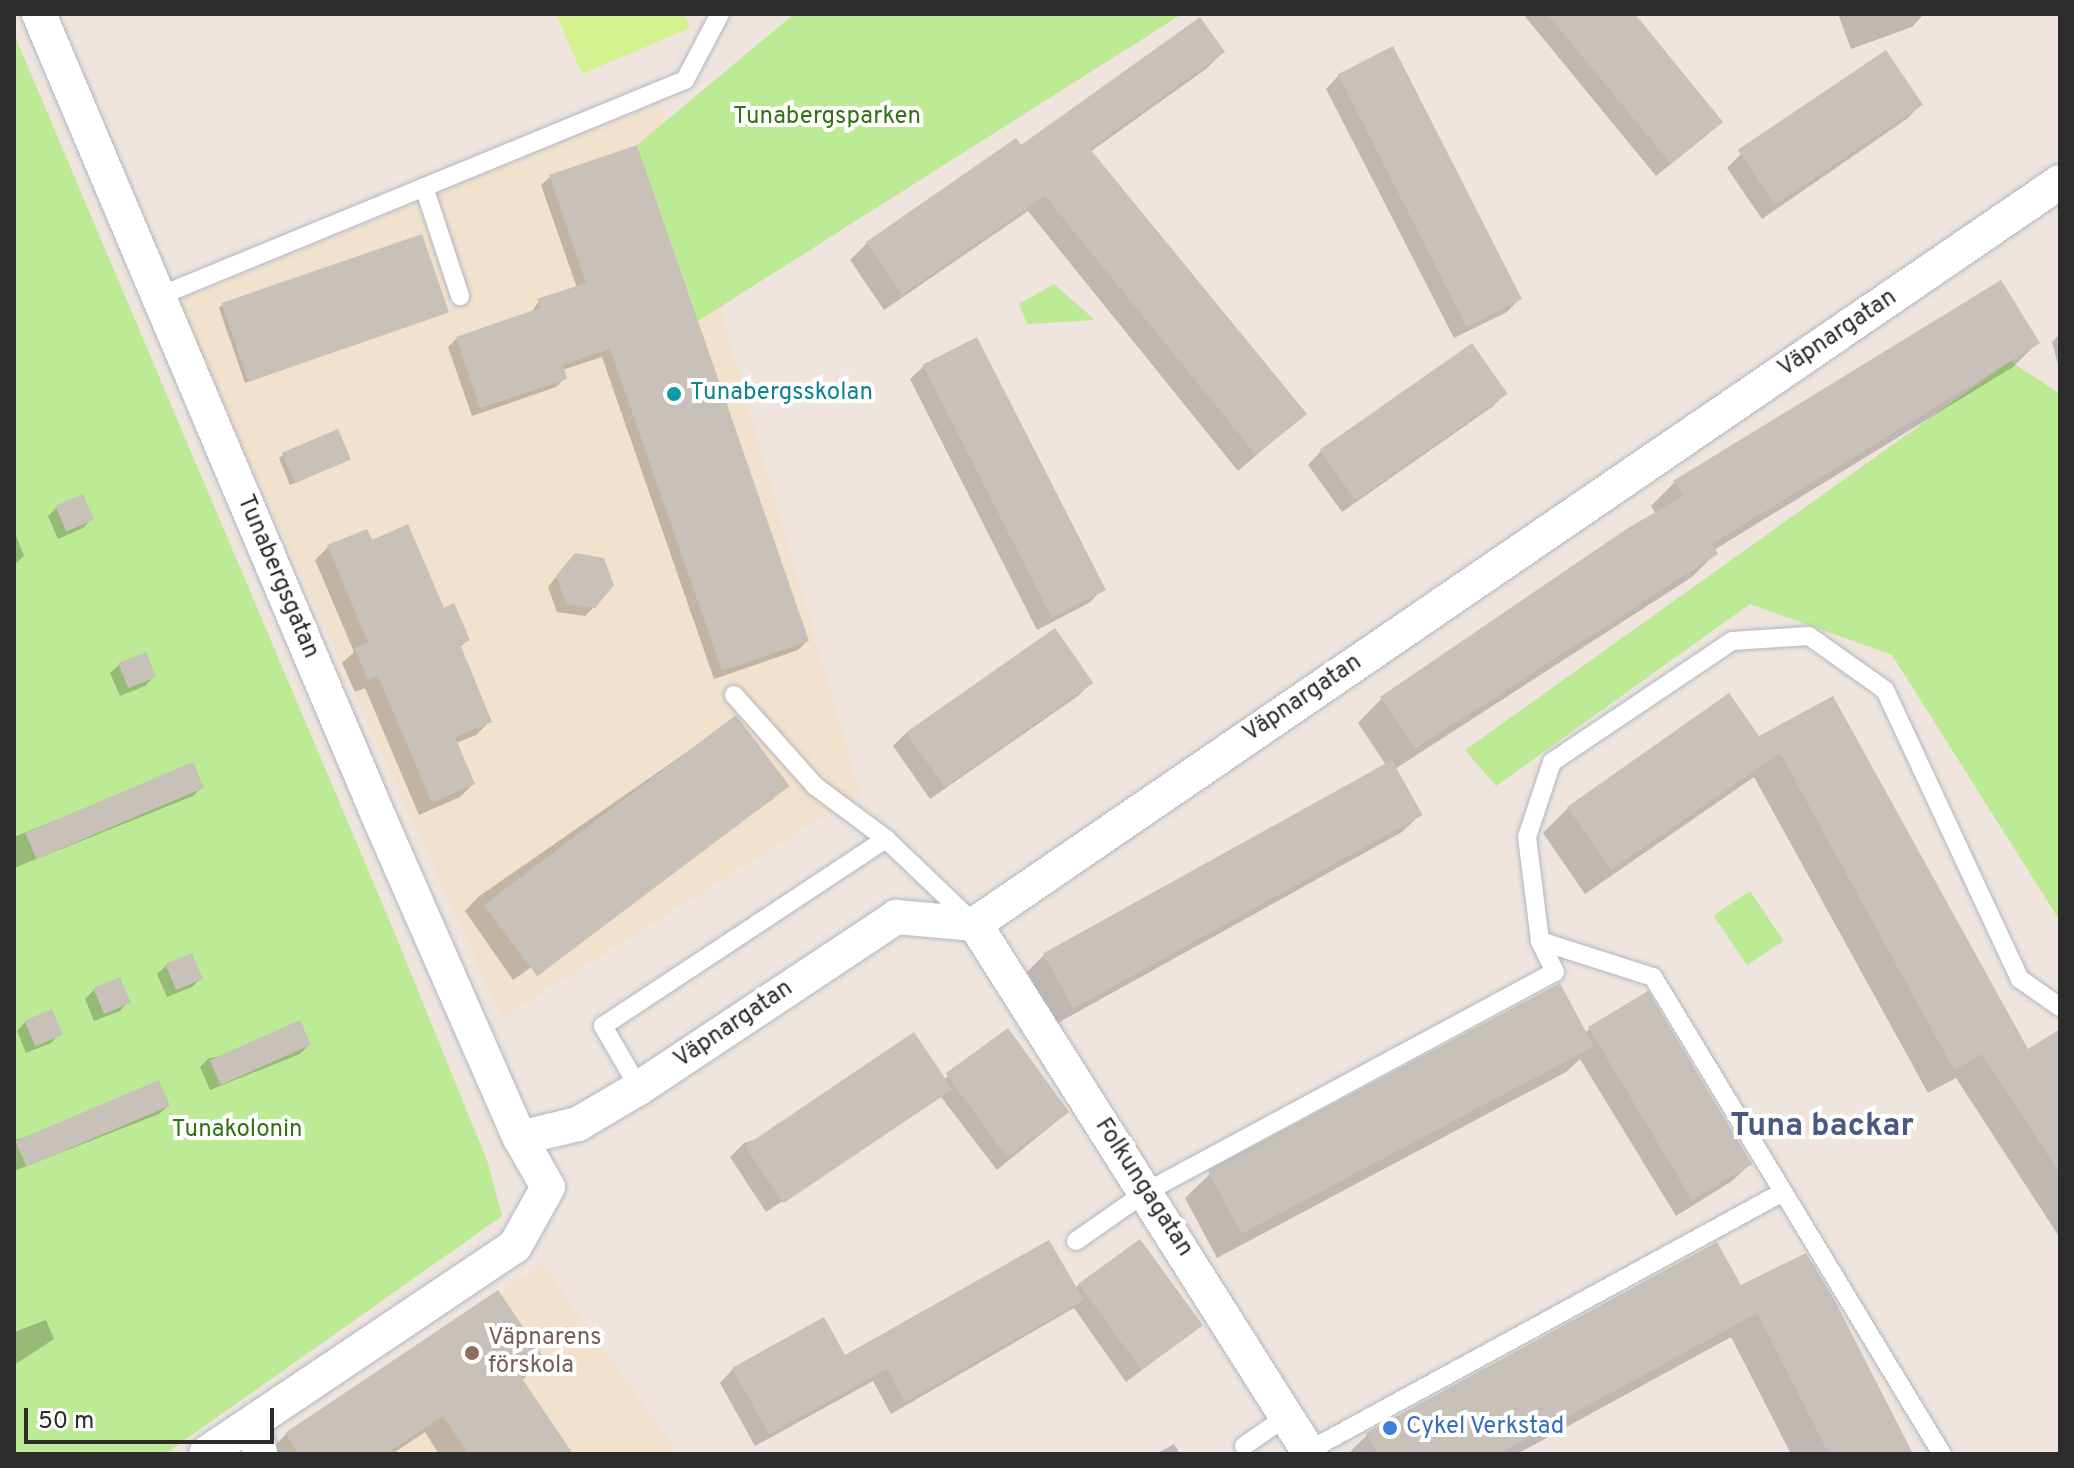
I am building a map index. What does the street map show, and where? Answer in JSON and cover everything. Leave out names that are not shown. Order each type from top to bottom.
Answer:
[{"type":"street","name":"Tunabergsgatan","points":[[39,14],[157,297],[520,1138],[548,1187],[515,1246],[256,1438]]},
{"type":"street","name":"Väpnargatan","points":[[520,1138],[578,1124],[639,1088],[896,917],[975,924],[2060,182]]},
{"type":"street","name":"Folkungagatan","points":[[975,924],[1309,1452]]},
{"type":"street","points":[[206,1454],[256,1438]]},
{"type":"lane","points":[[157,297],[685,80],[720,14]]},
{"type":"lane","points":[[424,187],[460,296]]},
{"type":"lane","points":[[1076,1241],[1146,1192],[1555,972],[1540,941],[1527,837],[1552,762],[1732,641],[1809,636],[1885,690],[2020,979],[2060,1007]]},
{"type":"lane","points":[[734,695],[815,786],[886,839],[975,924]]},
{"type":"lane","points":[[639,1088],[603,1026],[886,839]]},
{"type":"lane","points":[[1540,941],[1653,977],[1942,1454]]},
{"type":"lane","points":[[1309,1452],[1783,1192]]},
{"type":"lane","points":[[1244,1446],[1287,1416]]},
{"type":"shaded area","points":[[660,102],[860,794],[502,1018],[177,302]]},
{"type":"shaded area","points":[[542,1264],[679,1454],[262,1454]]},
{"type":"green space","points":[[556,14],[684,14],[690,28],[582,74]]},
{"type":"green space","name":"Tunabergsparken","points":[[794,14],[1182,14],[698,321],[637,145]]},
{"type":"green space","name":"Tunakolonin","points":[[14,34],[391,924],[488,1163],[502,1216],[165,1454],[14,1454]]},
{"type":"green space","points":[[1054,284],[1095,320],[1027,324],[1019,304]]},
{"type":"green space","points":[[2010,361],[2060,394],[2060,921],[1892,655],[1750,604],[1496,786],[1465,750]]},
{"type":"green space","points":[[1750,891],[1784,941],[1747,965],[1714,916]]},
{"type":"building","points":[[1547,14],[1635,14],[1723,122],[1671,164]]},
{"type":"building","points":[[1200,17],[1225,52],[1090,149],[1307,414],[1256,455],[1045,196],[902,295],[866,242],[1016,138],[1021,145]]},
{"type":"building","points":[[1393,46],[1522,299],[1467,327],[1338,74]]},
{"type":"building","points":[[1886,50],[1923,105],[1775,205],[1738,150]]},
{"type":"building","name":"Tunabergsskolan","points":[[637,145],[809,641],[722,671],[610,349],[563,365],[567,379],[480,408],[456,337],[540,308],[537,299],[586,283],[549,175]]},
{"type":"building","points":[[422,234],[449,312],[249,381],[222,303]]},
{"type":"building","points":[[2001,280],[2040,343],[1712,544],[1718,554],[1415,749],[1380,697],[1628,528],[1683,496],[1673,481]]},
{"type":"building","points":[[977,337],[1106,590],[1052,618],[923,365]]},
{"type":"building","points":[[1472,343],[1508,394],[1355,500],[1320,450]]},
{"type":"building","points":[[338,429],[351,459],[295,483],[282,453]]},
{"type":"building","points":[[83,494],[94,520],[66,531],[55,506]]},
{"type":"building","points":[[408,524],[444,608],[454,603],[470,640],[460,644],[492,722],[455,737],[475,784],[432,803],[378,676],[368,680],[355,648],[368,642],[327,545],[367,529],[372,540]]},
{"type":"building","points":[[575,553],[604,558],[614,585],[595,608],[566,604],[556,576]]},
{"type":"building","points":[[1055,628],[1093,683],[944,787],[906,732]]},
{"type":"building","points":[[146,652],[156,677],[128,688],[118,663]]},
{"type":"building","points":[[1729,693],[1759,736],[1833,696],[2028,1049],[2060,1029],[2060,1174],[1982,1054],[1954,1070],[1780,753],[1611,870],[1567,807]]},
{"type":"building","points":[[736,715],[790,786],[537,976],[484,905]]},
{"type":"building","points":[[1392,760],[1423,815],[1074,1009],[1043,953]]},
{"type":"building","points":[[193,762],[204,788],[36,859],[25,833]]},
{"type":"building","points":[[192,953],[203,979],[176,990],[165,964]]},
{"type":"building","points":[[120,977],[131,1003],[104,1014],[93,988]]},
{"type":"building","points":[[1560,983],[1594,1047],[1242,1234],[1208,1170]]},
{"type":"building","points":[[1648,991],[1752,1164],[1692,1200],[1588,1027]]},
{"type":"building","points":[[52,1009],[63,1035],[35,1046],[24,1021]]},
{"type":"building","points":[[300,1020],[311,1045],[221,1085],[210,1060]]},
{"type":"building","points":[[1008,1028],[1069,1112],[1007,1157],[946,1073]]},
{"type":"building","points":[[914,1032],[953,1089],[783,1203],[745,1146]]},
{"type":"building","points":[[159,1080],[170,1106],[26,1167],[15,1141]]},
{"type":"building","points":[[1140,1239],[1203,1326],[1141,1370],[1079,1284]]},
{"type":"building","points":[[1049,1240],[1084,1300],[905,1402],[887,1369],[769,1434],[732,1368],[824,1317],[845,1355]]},
{"type":"building","points":[[1717,1242],[1741,1285],[1806,1253],[1834,1299],[1913,1454],[1829,1454],[1757,1313],[1499,1454],[1378,1454],[1366,1433]]},
{"type":"building","points":[[498,1290],[546,1361],[521,1377],[573,1454],[468,1454],[443,1416],[386,1454],[299,1454],[285,1433]]},
{"type":"place","name":"Tunabergsskolan","points":[[674,394]]},
{"type":"place","name":"Väpnarens förskola","points":[[472,1353]]},
{"type":"place","name":"Cykel Verkstad","points":[[1390,1428]]},
{"type":"district","name":"Tuna backar","points":[[1822,1127]]}]
